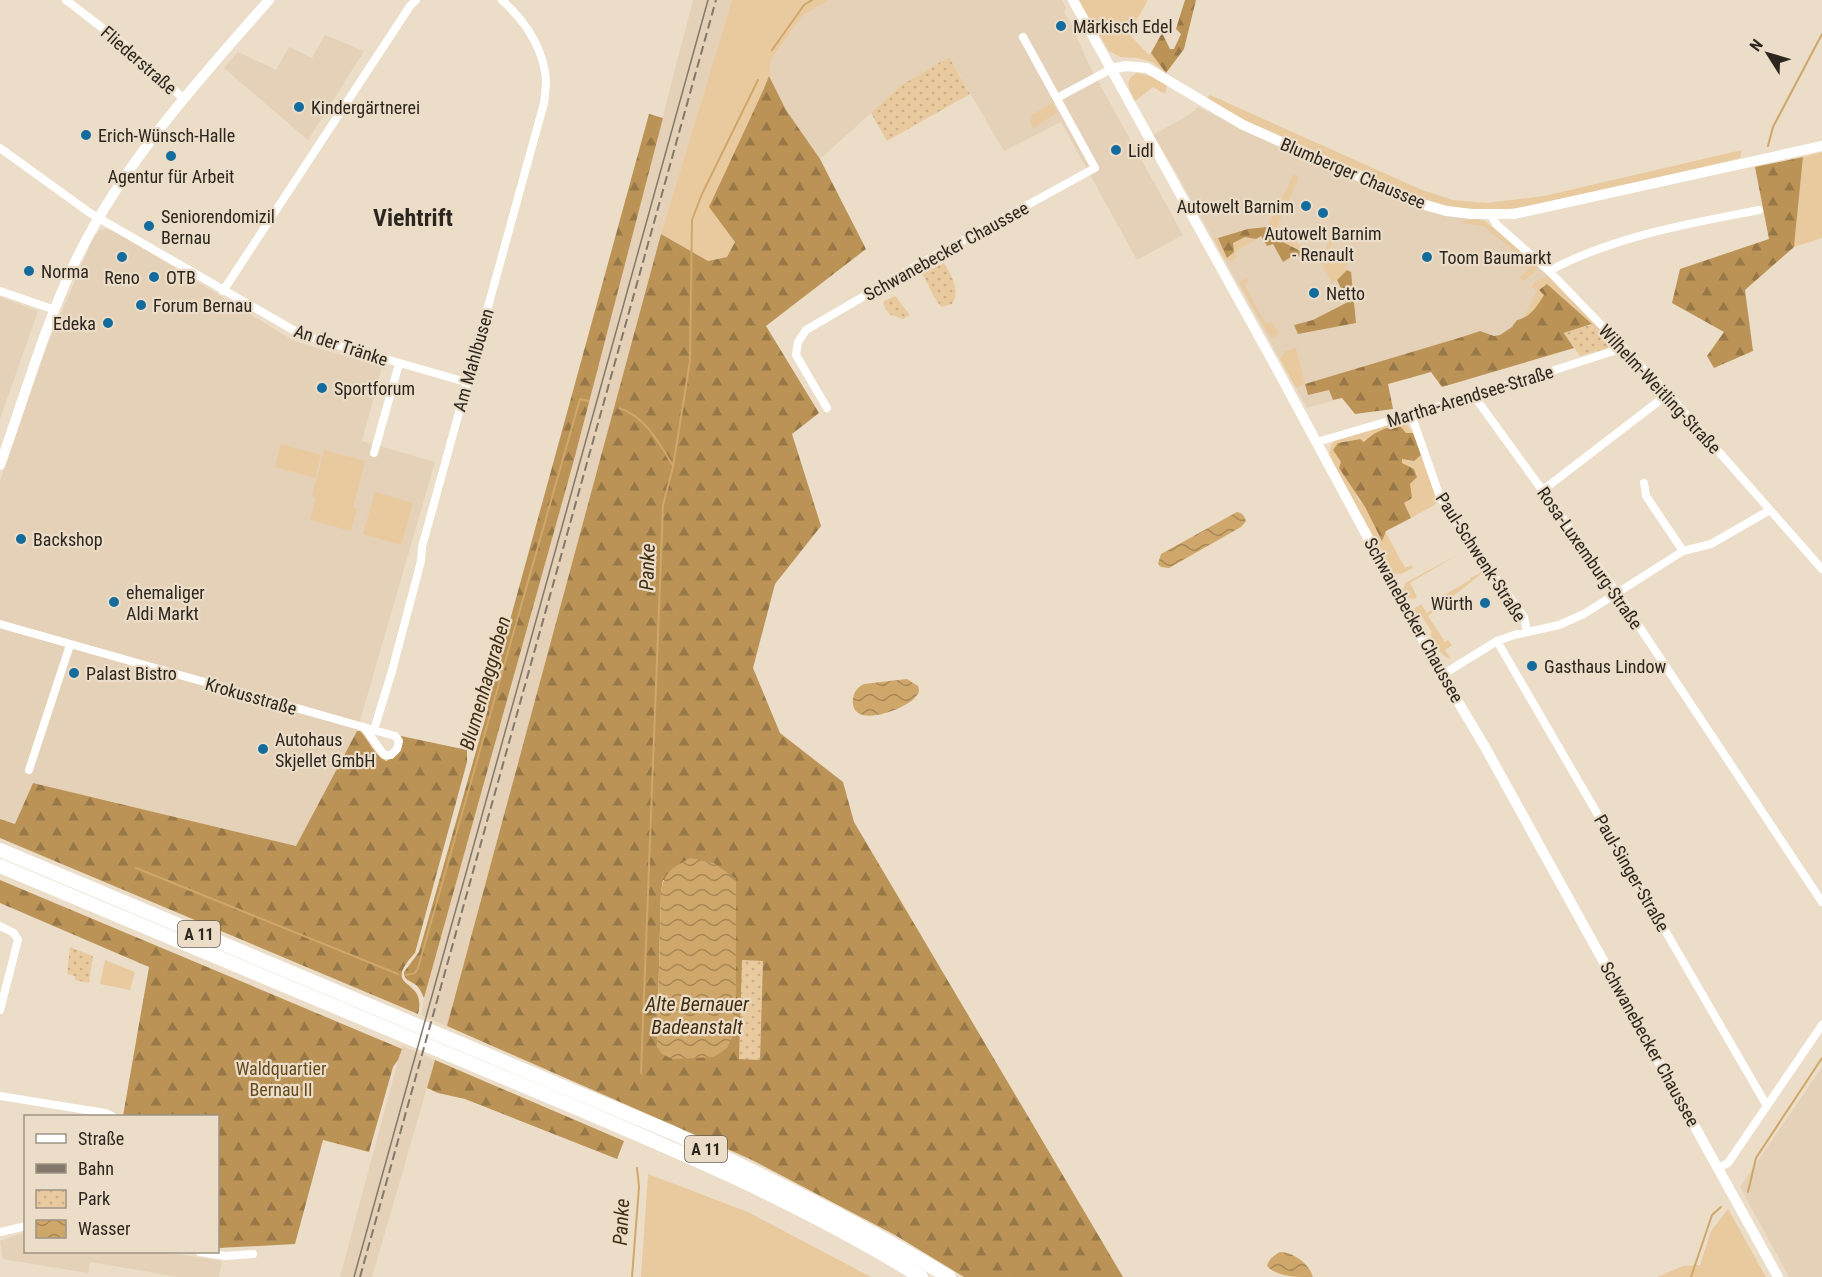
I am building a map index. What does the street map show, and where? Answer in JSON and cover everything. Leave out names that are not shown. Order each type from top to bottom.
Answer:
[{"type":"highway","name":"A 11","points":[[0,850],[652,1124],[746,1167],[891,1242],[949,1277]]},
{"type":"highway","name":"A 11","points":[[0,866],[394,1031],[703,1164],[797,1209],[921,1277]]},
{"type":"main road","points":[[0,465],[55,310],[75,263],[99,219],[133,165],[184,99],[270,0]]},
{"type":"main road","name":"Schwanebecker Chaussee","points":[[1073,0],[1317,442],[1442,675],[1485,747],[1778,1277]]},
{"type":"main road","name":"Blumberger Chaussee","points":[[1112,69],[1126,66],[1147,68],[1244,125],[1422,204],[1446,211],[1491,215],[1514,214],[1822,146]]},
{"type":"street","name":"Fliederstraße","points":[[66,0],[122,43],[184,99]]},
{"type":"street","points":[[224,291],[416,0]]},
{"type":"street","name":"Am Mahlbusen","points":[[374,730],[400,642],[421,561],[422,547],[466,382],[544,103],[546,79],[534,39],[523,20],[502,0]]},
{"type":"street","name":"Schwanebecker Chaussee","points":[[827,408],[796,355],[798,342],[806,330],[914,267],[1095,168],[1023,37]]},
{"type":"street","points":[[1057,98],[1112,69]]},
{"type":"street","name":"An der Tränke","points":[[0,148],[99,219],[302,335],[466,382]]},
{"type":"street","points":[[1550,271],[1622,240],[1681,225],[1759,210]]},
{"type":"street","name":"Wilhelm-Weitling-Straße","points":[[1491,215],[1496,224],[1550,271],[1668,394],[1822,569]]},
{"type":"street","points":[[0,291],[55,310]]},
{"type":"street","name":"Martha-Arendsee-Straße","points":[[1317,442],[1474,396],[1623,348]]},
{"type":"street","points":[[374,453],[399,364]]},
{"type":"street","points":[[1543,490],[1668,394]]},
{"type":"street","name":"Rosa-Luxemburg-Straße","points":[[1474,396],[1617,593],[1822,902]]},
{"type":"street","name":"Paul-Schwenk-Straße","points":[[1411,414],[1440,497],[1524,617],[1527,632]]},
{"type":"street","points":[[1644,483],[1646,496],[1683,551]]},
{"type":"street","points":[[1442,675],[1497,641],[1570,621],[1683,551],[1711,544],[1770,510]]},
{"type":"street","name":"Krokusstraße","points":[[0,624],[70,645],[364,727],[395,736],[399,741],[397,749],[392,755],[384,755],[364,727]]},
{"type":"street","name":"Paul-Singer-Straße","points":[[1497,641],[1767,1106]]},
{"type":"street","points":[[29,770],[70,645]]},
{"type":"street","points":[[0,926],[14,933],[18,940],[0,1010]]},
{"type":"street","points":[[1718,1168],[1728,1163],[1822,1025]]},
{"type":"street","points":[[0,1096],[110,1115]]},
{"type":"street","points":[[0,1232],[24,1226]]},
{"type":"street","points":[[210,1253],[225,1256],[253,1254]]},
{"type":"shaded area","points":[[693,0],[732,0],[661,234],[447,1026],[421,1015],[424,998],[574,460]]},
{"type":"shaded area","points":[[829,0],[1062,0],[1066,8],[1064,12],[1089,65],[1183,235],[1137,260],[1061,122],[1004,151],[949,57],[902,85],[820,159],[786,110],[769,76],[771,60],[802,16]]},
{"type":"shaded area","name":"Kindergärtnerei","points":[[325,35],[364,51],[308,140],[224,68],[238,52],[276,70],[289,47],[312,58]]},
{"type":"shaded area","points":[[1198,107],[1282,148],[1425,211],[1485,221],[1537,266],[1553,276],[1564,333],[1307,408],[1153,135],[1189,115]]},
{"type":"shaded area","points":[[107,229],[118,233],[294,341],[382,367],[362,441],[435,462],[357,731],[296,846],[33,783],[15,825],[0,819],[0,481],[47,346],[94,236],[100,230]]},
{"type":"shaded area","points":[[0,297],[38,311],[0,419]]},
{"type":"shaded area","points":[[402,1046],[435,1060],[372,1277],[340,1277]]},
{"type":"shaded area","points":[[1822,1067],[1822,1277],[1789,1277],[1740,1187]]},
{"type":"shaded area","points":[[24,1232],[24,1253],[170,1253],[222,1261],[219,1277],[179,1277],[90,1262],[88,1273],[3,1259],[0,1241]]},
{"type":"green space","points":[[732,0],[829,0],[802,16],[771,60],[769,76],[762,93],[735,242],[727,257],[708,261],[661,234]]},
{"type":"green space","points":[[1078,0],[1148,0],[1129,34],[1149,55],[1151,53],[1166,73],[1152,62],[1120,57],[1109,51]]},
{"type":"green space","points":[[1185,0],[1196,0],[1184,49],[1166,73],[1151,53],[1162,33],[1170,49],[1174,49],[1181,34],[1176,29]]},
{"type":"green space","points":[[949,57],[970,94],[887,141],[871,113],[902,85]]},
{"type":"green space","points":[[1137,73],[1153,77],[1167,85],[1165,94],[1153,87],[1135,101],[1128,85],[1130,78]]},
{"type":"green space","points":[[769,76],[786,110],[820,159],[866,249],[766,326],[819,413],[792,434],[821,526],[775,584],[753,668],[780,733],[843,782],[854,822],[1123,1277],[964,1277],[895,1235],[750,1159],[447,1026],[661,234],[708,261],[727,257],[735,242],[709,207]],"holes":[[[735,879],[736,1018],[734,1033],[657,1047],[663,880]]]},
{"type":"green space","points":[[1210,95],[1422,190],[1453,200],[1486,203],[1544,196],[1742,150],[1740,158],[1557,201],[1503,209],[1467,209],[1431,201],[1375,179],[1376,177],[1351,166],[1349,169],[1205,100]]},
{"type":"green space","points":[[1052,103],[1057,112],[1033,129],[1032,115]]},
{"type":"green space","points":[[649,114],[663,118],[574,460],[424,998],[417,986],[406,979],[404,972],[419,952],[488,709],[487,704]]},
{"type":"green space","points":[[1822,152],[1822,238],[1794,247],[1803,157]]},
{"type":"green space","points":[[1803,157],[1794,247],[1745,290],[1753,351],[1714,368],[1707,356],[1724,332],[1672,303],[1680,269],[1769,239],[1755,167]]},
{"type":"green space","points":[[1294,174],[1299,177],[1276,229],[1283,237],[1322,257],[1338,223],[1341,224],[1329,251],[1349,261],[1345,268],[1347,270],[1332,283],[1319,259],[1313,262],[1309,255],[1271,236],[1267,227]]},
{"type":"green space","points":[[1478,219],[1485,221],[1537,266],[1534,273],[1525,281],[1519,278],[1532,265],[1483,226],[1462,223]]},
{"type":"green space","points":[[1267,227],[1271,236],[1310,256],[1304,258],[1294,255],[1283,262],[1273,244],[1267,246],[1261,236],[1256,239],[1245,237],[1233,243],[1234,252],[1227,258],[1218,238],[1248,229]]},
{"type":"green space","points":[[1245,237],[1256,239],[1235,252],[1237,258],[1231,261],[1225,260],[1213,238],[1218,238],[1227,258],[1233,243]]},
{"type":"green space","points":[[944,263],[954,283],[956,293],[952,304],[942,307],[922,274]]},
{"type":"green space","points":[[1347,270],[1351,272],[1356,323],[1298,334],[1294,325],[1313,320],[1348,302],[1337,280]]},
{"type":"green space","points":[[1553,276],[1612,342],[1610,343],[1547,284],[1538,303],[1524,318],[1537,290],[1531,287],[1536,281]]},
{"type":"green space","points":[[1248,278],[1249,280],[1244,284],[1266,324],[1271,322],[1278,331],[1278,335],[1271,338],[1239,283]]},
{"type":"green space","points":[[1547,284],[1592,324],[1564,333],[1574,348],[1442,387],[1431,372],[1388,384],[1393,409],[1355,414],[1342,398],[1333,400],[1329,390],[1308,395],[1305,384],[1480,331],[1494,336],[1500,335],[1512,327],[1517,320],[1533,311],[1544,295],[1539,290]]},
{"type":"green space","points":[[895,296],[910,315],[903,319],[889,314],[883,304],[884,301]]},
{"type":"green space","points":[[1592,324],[1610,343],[1608,348],[1580,356],[1564,333]]},
{"type":"green space","points":[[1296,348],[1305,384],[1296,388],[1280,359],[1285,351]]},
{"type":"green space","points":[[1398,421],[1407,425],[1413,433],[1406,433],[1402,430],[1363,443],[1359,439],[1338,443],[1341,462],[1358,499],[1365,507],[1382,540],[1385,531],[1405,568],[1411,565],[1413,568],[1401,574],[1393,573],[1329,457],[1334,440]]},
{"type":"green space","points":[[1400,426],[1406,433],[1413,433],[1421,455],[1414,461],[1402,459],[1402,463],[1414,469],[1417,477],[1410,484],[1412,498],[1404,503],[1411,518],[1386,531],[1382,541],[1365,507],[1339,468],[1341,462],[1333,450],[1338,443],[1360,439],[1364,442],[1380,431]]},
{"type":"green space","points":[[281,444],[321,455],[315,478],[275,467]]},
{"type":"green space","points":[[324,450],[365,461],[353,507],[357,508],[351,531],[310,520],[316,498],[312,496]]},
{"type":"green space","points":[[1421,455],[1436,504],[1411,518],[1404,503],[1402,459],[1414,460]]},
{"type":"green space","points":[[375,492],[413,503],[401,545],[363,534]]},
{"type":"green space","points":[[1457,555],[1410,583],[1417,597],[1407,598],[1403,590],[1405,583]]},
{"type":"green space","points":[[1485,571],[1428,616],[1445,642],[1448,640],[1452,645],[1445,650],[1451,659],[1438,649],[1430,634],[1432,632],[1422,617],[1418,618],[1414,611],[1415,608],[1421,604],[1427,613],[1437,606],[1434,601]]},
{"type":"green space","points":[[357,731],[360,731],[378,755],[386,761],[399,752],[402,745],[401,736],[467,750],[467,762],[415,953],[405,965],[402,974],[403,979],[417,993],[418,1014],[0,838],[0,819],[15,824],[33,783],[296,846]]},
{"type":"green space","name":"Waldquartier Bernau II","points":[[0,880],[402,1049],[393,1067],[369,1152],[323,1140],[295,1244],[219,1248],[219,1115],[123,1115],[149,967],[0,903]]},
{"type":"green space","points":[[70,947],[93,956],[89,983],[75,980],[75,976],[67,974]]},
{"type":"green space","points":[[105,960],[135,972],[130,990],[100,984]]},
{"type":"green space","points":[[742,960],[763,961],[760,1060],[739,1059]]},
{"type":"green space","points":[[435,1060],[624,1141],[617,1159],[465,1099],[427,1088]]},
{"type":"green space","points":[[648,1174],[748,1212],[871,1277],[641,1277]]},
{"type":"green space","points":[[1728,1209],[1766,1277],[1657,1277],[1683,1266],[1700,1265],[1711,1231]]},
{"type":"water","points":[[1237,512],[1243,515],[1246,521],[1241,527],[1169,568],[1158,564],[1161,554]]},
{"type":"water","points":[[907,679],[918,686],[919,691],[903,706],[893,711],[870,716],[860,714],[854,709],[854,694],[862,685]]},
{"type":"water","name":"Alte Bernauer Badeanstalt","points":[[690,858],[714,863],[736,879],[736,1018],[734,1033],[727,1048],[714,1057],[672,1059],[662,1054],[657,1047],[661,891],[667,874]]},
{"type":"water","points":[[1280,1252],[1290,1254],[1300,1260],[1313,1277],[1287,1276],[1271,1270],[1267,1266],[1269,1261]]},
{"type":"waterway","name":"Panke","points":[[772,50],[804,5],[812,0]]},
{"type":"waterway","points":[[1768,146],[1773,127],[1822,34]]},
{"type":"waterway","name":"Panke","points":[[641,1073],[663,505],[673,467],[690,361],[692,220],[702,194],[758,80]]},
{"type":"waterway","name":"Blumenhaggraben","points":[[406,975],[415,973],[418,968],[580,399],[588,401]]},
{"type":"waterway","points":[[619,408],[644,424],[673,466]]},
{"type":"waterway","points":[[136,868],[398,974]]},
{"type":"waterway","points":[[1748,1192],[1756,1158],[1822,1058]]},
{"type":"waterway","name":"Panke","points":[[632,1277],[639,1187],[637,1168]]},
{"type":"waterway","points":[[1691,1277],[1712,1215],[1721,1207]]},
{"type":"tram line","points":[[354,1277],[708,0]]},
{"type":"railway","points":[[360,1277],[716,0]]},
{"type":"place","name":"Märkisch Edel","points":[[1061,26]]},
{"type":"place","name":"Kindergärtnerei","points":[[299,107]]},
{"type":"place","name":"Erich-Wünsch-Halle","points":[[86,135]]},
{"type":"place","name":"Lidl","points":[[1116,150]]},
{"type":"place","name":"Agentur für Arbeit","points":[[171,156]]},
{"type":"place","name":"Autowelt Barnim","points":[[1306,206]]},
{"type":"place","name":"Autowelt Barnim - Renault","points":[[1323,213]]},
{"type":"place","name":"Seniorendomizil Bernau","points":[[149,226]]},
{"type":"place","name":"Reno","points":[[122,257]]},
{"type":"place","name":"Toom Baumarkt","points":[[1427,257]]},
{"type":"place","name":"Norma","points":[[29,271]]},
{"type":"place","name":"OTB","points":[[154,277]]},
{"type":"place","name":"Netto","points":[[1314,293]]},
{"type":"place","name":"Forum Bernau","points":[[141,305]]},
{"type":"place","name":"Edeka","points":[[108,323]]},
{"type":"place","name":"Sportforum","points":[[322,388]]},
{"type":"place","name":"Backshop","points":[[21,539]]},
{"type":"place","name":"ehemaliger Aldi Markt","points":[[114,602]]},
{"type":"place","name":"Würth","points":[[1485,603]]},
{"type":"place","name":"Gasthaus Lindow","points":[[1532,666]]},
{"type":"place","name":"Palast Bistro","points":[[74,673]]},
{"type":"place","name":"Autohaus Skjellet GmbH","points":[[263,749]]},
{"type":"district","name":"Viehtrift","points":[[413,218]]}]
